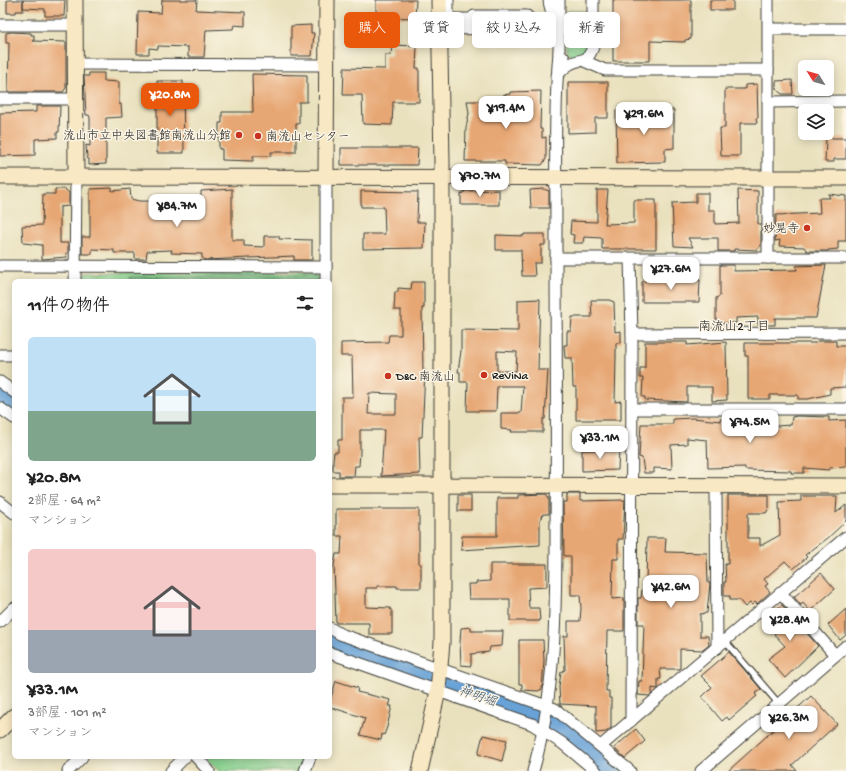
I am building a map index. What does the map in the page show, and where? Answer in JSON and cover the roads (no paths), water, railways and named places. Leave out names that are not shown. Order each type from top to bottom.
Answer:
[{"type":"street","points":[[75,0],[75,279]]},
{"type":"street","points":[[326,279],[327,0]]},
{"type":"street","points":[[439,0],[439,12]]},
{"type":"street","points":[[448,0],[448,14],[452,19],[471,19],[474,16],[527,16],[532,22],[550,21],[553,18],[549,8],[549,0]]},
{"type":"street","points":[[532,771],[544,730],[555,638],[557,486],[556,178],[557,76],[560,52],[559,0]]},
{"type":"street","points":[[593,0],[593,12]]},
{"type":"street","points":[[768,0],[768,258]]},
{"type":"street","points":[[0,25],[74,25]]},
{"type":"street","points":[[464,29],[559,28]]},
{"type":"street","points":[[769,29],[846,29]]},
{"type":"street","points":[[420,771],[439,680],[442,485],[442,178],[439,48]]},
{"type":"street","points":[[557,76],[566,66],[578,62],[591,54],[593,48]]},
{"type":"street","points":[[593,48],[595,56],[605,70]]},
{"type":"street","points":[[560,52],[567,61],[578,62],[605,70],[768,70]]},
{"type":"street","points":[[76,64],[326,65]]},
{"type":"street","points":[[0,98],[74,99]]},
{"type":"street","points":[[769,102],[846,101]]},
{"type":"street","points":[[0,177],[846,178]]},
{"type":"street","points":[[556,258],[846,258]]},
{"type":"street","points":[[630,259],[632,334],[631,721]]},
{"type":"street","points":[[0,266],[326,267]]},
{"type":"street","points":[[632,334],[846,334]]},
{"type":"street","points":[[0,355],[12,355]]},
{"type":"street","points":[[0,382],[12,391]]},
{"type":"street","points":[[0,409],[12,417]]},
{"type":"street","points":[[632,409],[846,409]]},
{"type":"street","points":[[332,485],[846,486]]},
{"type":"street","points":[[716,486],[721,644]]},
{"type":"street","points":[[601,746],[846,537]]},
{"type":"street","points":[[781,593],[835,656]]},
{"type":"street","points":[[0,622],[12,610]]},
{"type":"street","points":[[332,629],[544,730],[596,771]]},
{"type":"street","points":[[701,771],[846,646]]},
{"type":"street","points":[[332,653],[555,709],[630,771]]},
{"type":"street","points":[[0,730],[12,718]]},
{"type":"street","points":[[68,771],[80,759]]},
{"type":"street","points":[[171,771],[183,759]]},
{"type":"street","points":[[198,759],[209,771]]},
{"type":"street","points":[[305,771],[309,759]]},
{"type":"lane","points":[[721,644],[779,704]]},
{"type":"waterway","name":"神明堀","points":[[0,395],[12,404]]},
{"type":"waterway","name":"神明堀","points":[[332,641],[340,647],[553,721],[614,771]]},
{"type":"place","name":"流山市立中央図書館南流山分館","points":[[239,135]]},
{"type":"place","name":"南流山センター","points":[[258,136]]},
{"type":"place","name":"妙晃寺","points":[[807,228]]},
{"type":"place","name":"ReViNa","points":[[484,375]]},
{"type":"place","name":"D&C 南流山","points":[[388,376]]},
{"type":"district","name":"南流山2丁目","points":[[734,325]]}]
